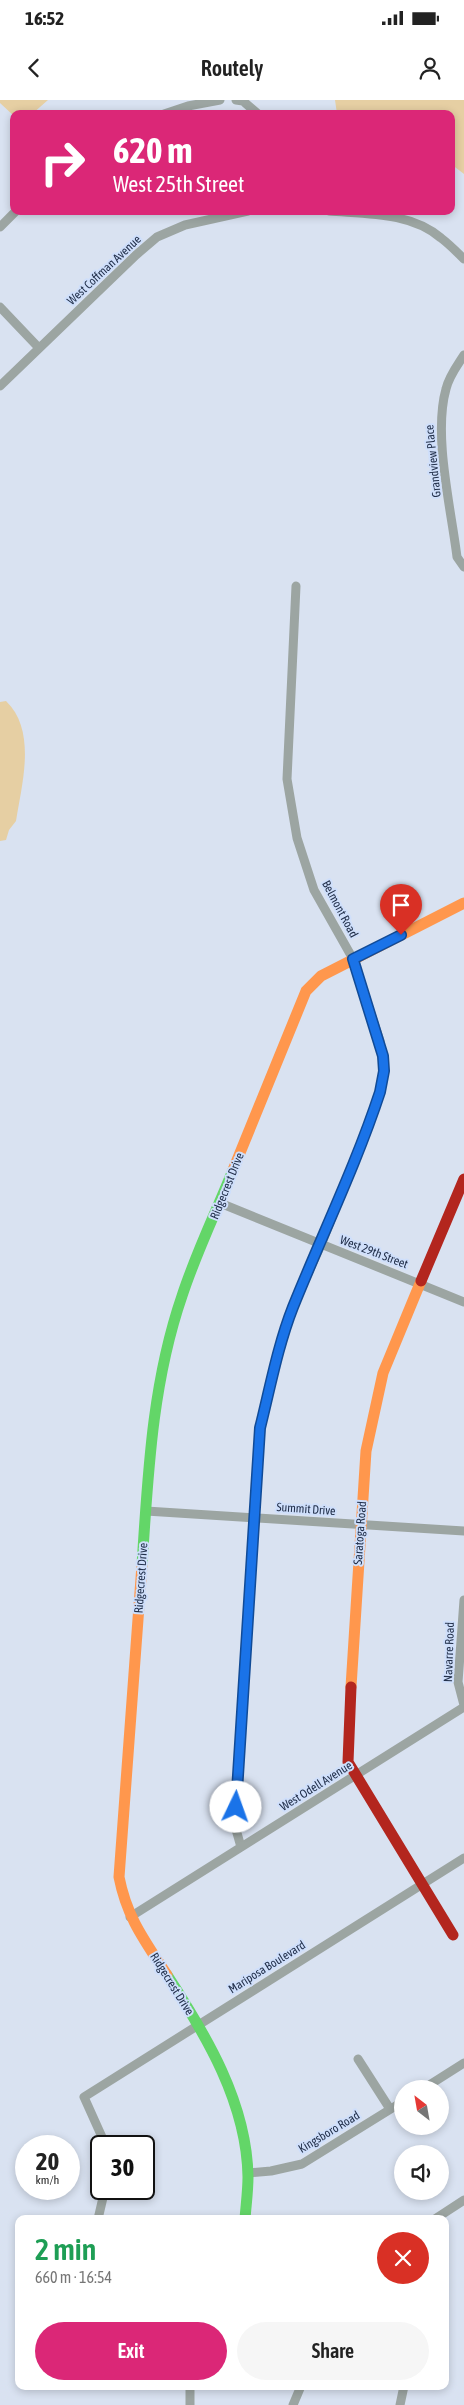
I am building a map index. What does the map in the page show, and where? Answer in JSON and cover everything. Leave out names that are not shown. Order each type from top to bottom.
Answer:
[{"type":"street","points":[[176,110],[220,100]]},
{"type":"street","points":[[236,100],[243,101],[253,110]]},
{"type":"street","points":[[0,227],[12,215]]},
{"type":"street","name":"West Coffman Avenue","points":[[0,386],[158,237],[185,225],[230,215]]},
{"type":"street","points":[[387,215],[417,224],[440,236],[464,259]]},
{"type":"street","points":[[0,308],[39,348]]},
{"type":"street","name":"Grandview Place","points":[[464,355],[453,372],[446,388],[440,426],[457,557],[464,567]]},
{"type":"street","name":"Belmont Road","points":[[241,1847],[235,1826],[260,1428],[272,1377],[292,1309],[321,1245],[374,1109],[384,1071],[380,1040],[353,959],[314,890],[297,838],[287,779],[296,586]]},
{"type":"street","name":"Ridgecrest Drive","points":[[244,2215],[248,2173],[245,2140],[240,2115],[222,2070],[198,2025],[130,1917],[123,1898],[119,1877],[152,1426],[166,1354],[182,1296],[302,998],[311,984],[321,976],[464,903]]},
{"type":"street","name":"Saratoga Road","points":[[453,1935],[348,1762],[347,1747],[366,1451],[383,1373],[464,1179]]},
{"type":"street","name":"West 29th Street","points":[[220,1203],[464,1302]]},
{"type":"street","name":"Summit Drive","points":[[146,1511],[464,1531]]},
{"type":"street","name":"Navarre Road","points":[[464,1600],[458,1682],[464,1706]]},
{"type":"street","name":"West Odell Avenue","points":[[130,1917],[464,1706]]},
{"type":"street","name":"Mariposa Boulevard","points":[[102,2135],[84,2097],[464,1858]]},
{"type":"street","points":[[358,2059],[390,2109]]},
{"type":"street","points":[[437,2080],[464,2063]]},
{"type":"street","name":"Kingsboro Road","points":[[248,2173],[271,2171],[302,2164],[394,2107]]},
{"type":"street","points":[[99,2215],[102,2200]]},
{"type":"street","points":[[441,2215],[464,2200]]},
{"type":"street","points":[[190,2390],[190,2405]]},
{"type":"street","points":[[294,2405],[300,2390]]},
{"type":"street","points":[[400,2405],[403,2390]]},
{"type":"shaded area","points":[[0,100],[48,100],[37,110],[10,110],[10,112],[0,103]]},
{"type":"shaded area","points":[[335,100],[464,100],[464,174],[455,167],[455,110],[336,110]]},
{"type":"shaded area","points":[[6,701],[16,713],[21,727],[25,758],[16,821],[9,830],[6,840],[0,841],[0,702]]},
{"type":"traffic: fast","points":[[142,1565],[149,1463],[164,1362],[172,1329],[188,1280],[233,1170]]},
{"type":"traffic: fast","points":[[167,1975],[210,2046],[232,2096],[246,2150],[248,2177],[245,2215]]},
{"type":"traffic: slow","points":[[233,1170],[306,991],[321,976],[464,903]]},
{"type":"traffic: slow","points":[[351,1687],[366,1451],[383,1373],[421,1281]]},
{"type":"traffic: slow","points":[[142,1565],[119,1877],[122,1892],[132,1917],[144,1940],[167,1975]]},
{"type":"traffic: jam","points":[[421,1281],[464,1179]]},
{"type":"traffic: jam","points":[[351,1687],[348,1762],[453,1935]]},
{"type":"route","points":[[236,1807],[260,1428],[272,1377],[292,1309],[321,1245],[380,1092],[384,1071],[380,1040],[353,959],[401,935]]}]
